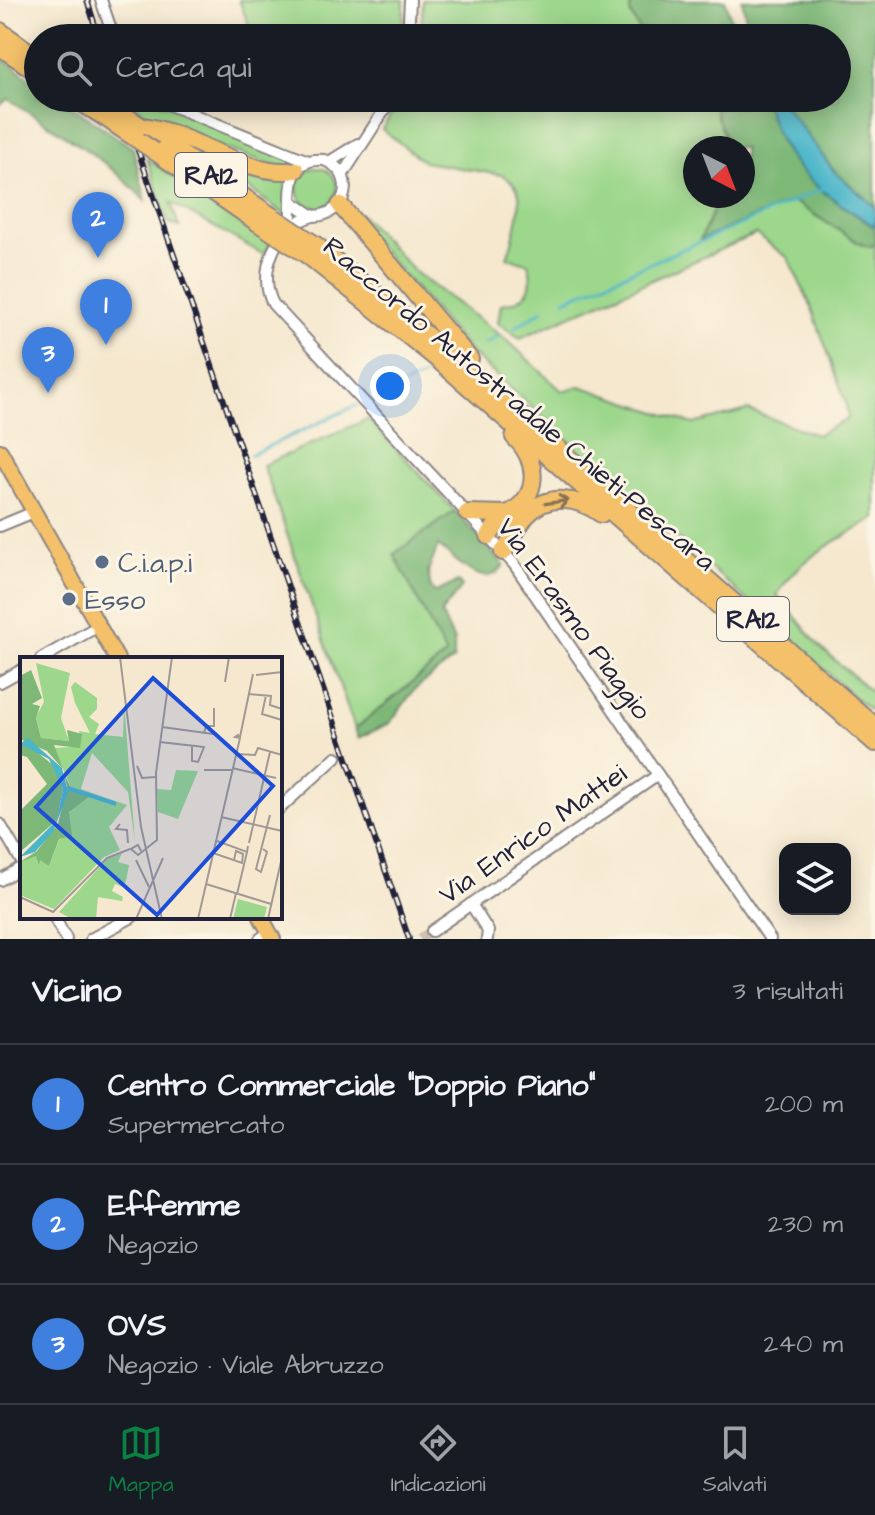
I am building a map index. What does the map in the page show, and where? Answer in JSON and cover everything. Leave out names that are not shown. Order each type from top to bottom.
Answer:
[{"type":"highway","points":[[0,31],[24,48]]},
{"type":"highway","points":[[0,47],[24,63]]},
{"type":"highway","name":"Raccordo Autostradale Chieti-Pescara","points":[[96,112],[153,136]]},
{"type":"highway","name":"Raccordo Autostradale Chieti-Pescara","points":[[118,112],[259,215],[383,296],[875,726]]},
{"type":"highway","points":[[153,136],[194,144],[273,171],[302,166]]},
{"type":"highway","points":[[340,205],[459,347],[501,388],[507,402]]},
{"type":"highway","name":"Raccordo Autostradale Chieti-Pescara","points":[[312,250],[875,743]]},
{"type":"highway","points":[[477,394],[483,409],[524,447],[533,466],[527,497],[520,506],[503,515],[489,536]]},
{"type":"highway","points":[[503,552],[530,512],[541,504],[561,499],[589,505],[636,544],[649,545]]},
{"type":"highway","points":[[467,513],[503,515]]},
{"type":"main road","points":[[0,451],[116,657]]},
{"type":"street","points":[[101,0],[109,24]]},
{"type":"street","points":[[409,24],[410,0]]},
{"type":"street","points":[[184,112],[302,166],[329,162],[366,138]]},
{"type":"street","points":[[290,227],[313,216],[331,213],[340,205],[345,192],[343,174],[383,112]]},
{"type":"street","points":[[329,162],[343,174]]},
{"type":"street","points":[[302,166],[290,186],[294,203],[313,216]]},
{"type":"street","name":"Via Erasmo Piaggio","points":[[294,203],[290,227],[271,256],[265,273],[265,288],[273,304],[503,552],[770,939]]},
{"type":"street","points":[[0,526],[34,512]]},
{"type":"street","points":[[44,657],[98,626]]},
{"type":"street","points":[[0,682],[20,671]]},
{"type":"street","points":[[282,806],[336,757]]},
{"type":"street","name":"Via Enrico Mattei","points":[[432,931],[658,775]]},
{"type":"street","points":[[0,824],[20,861]]},
{"type":"street","points":[[0,880],[20,866]]},
{"type":"street","points":[[471,904],[488,931],[487,939]]},
{"type":"street","points":[[55,919],[66,939]]},
{"type":"street","points":[[91,939],[128,919]]},
{"type":"green space","points":[[239,0],[404,0],[403,24],[248,24]]},
{"type":"green space","points":[[423,0],[631,0],[630,13],[636,24],[422,24]]},
{"type":"green space","points":[[631,0],[725,0],[733,24],[636,24],[630,13]]},
{"type":"green space","points":[[742,0],[875,0],[875,207],[834,171],[790,112],[851,112],[851,24],[747,24]]},
{"type":"green space","points":[[0,57],[24,74],[24,109],[9,99],[0,105]]},
{"type":"green space","points":[[29,112],[80,112],[133,148],[146,202],[115,172]]},
{"type":"green space","points":[[144,112],[186,112],[269,146],[297,164],[284,168],[169,130]]},
{"type":"green space","points":[[393,112],[715,112],[724,136],[683,136],[683,208],[715,208],[701,238],[793,201],[860,244],[869,247],[875,244],[875,519],[808,560],[777,595],[821,648],[875,695],[875,715],[471,353],[357,221],[360,214],[417,274],[508,341],[562,391],[580,386],[693,424],[748,410],[817,435],[848,419],[846,403],[811,306],[788,258],[756,234],[520,338],[498,323],[501,304],[523,297],[531,280],[528,263],[507,258],[519,208],[517,188],[502,175],[424,162],[382,129]]},
{"type":"green space","points":[[715,112],[768,112],[776,133],[800,170],[823,192],[875,227],[875,244],[869,247],[793,201],[700,240],[715,208],[755,208],[755,136],[724,136]]},
{"type":"green space","points":[[147,159],[271,243],[263,254],[171,203],[179,227],[168,222]]},
{"type":"green space","points":[[219,159],[286,182],[287,216],[220,168]]},
{"type":"green space","points":[[317,168],[331,174],[337,188],[331,202],[317,208],[303,202],[297,188],[303,174]]},
{"type":"green space","points":[[368,419],[455,511],[395,554],[446,655],[355,729],[263,465]]},
{"type":"green space","points":[[455,511],[504,565],[496,573],[480,575],[438,546],[428,572],[431,589],[436,592],[458,582],[462,587],[441,613],[454,641],[454,659],[414,690],[390,723],[359,738],[355,729],[446,655],[394,554]]},
{"type":"water","points":[[768,112],[790,112],[834,171],[875,207],[875,227],[811,181],[779,139]]},
{"type":"waterway","points":[[565,300],[822,189]]},
{"type":"waterway","points":[[514,328],[543,310]]},
{"type":"waterway","points":[[485,344],[498,336]]},
{"type":"waterway","points":[[397,388],[424,376]]},
{"type":"waterway","points":[[376,400],[383,396]]},
{"type":"waterway","points":[[250,455],[357,405]]},
{"type":"tunnel","points":[[420,939],[432,931]]},
{"type":"railway","points":[[87,0],[95,24]]},
{"type":"railway","points":[[125,112],[409,939]]},
{"type":"place","name":"Effemme","points":[[98,258]]},
{"type":"place","name":"Centro Commerciale \"Doppio Piano\"","points":[[106,345]]},
{"type":"place","name":"OVS","points":[[48,393]]},
{"type":"place","name":"C.i.a.p.i","points":[[102,562]]},
{"type":"place","name":"Esso","points":[[69,599]]}]
